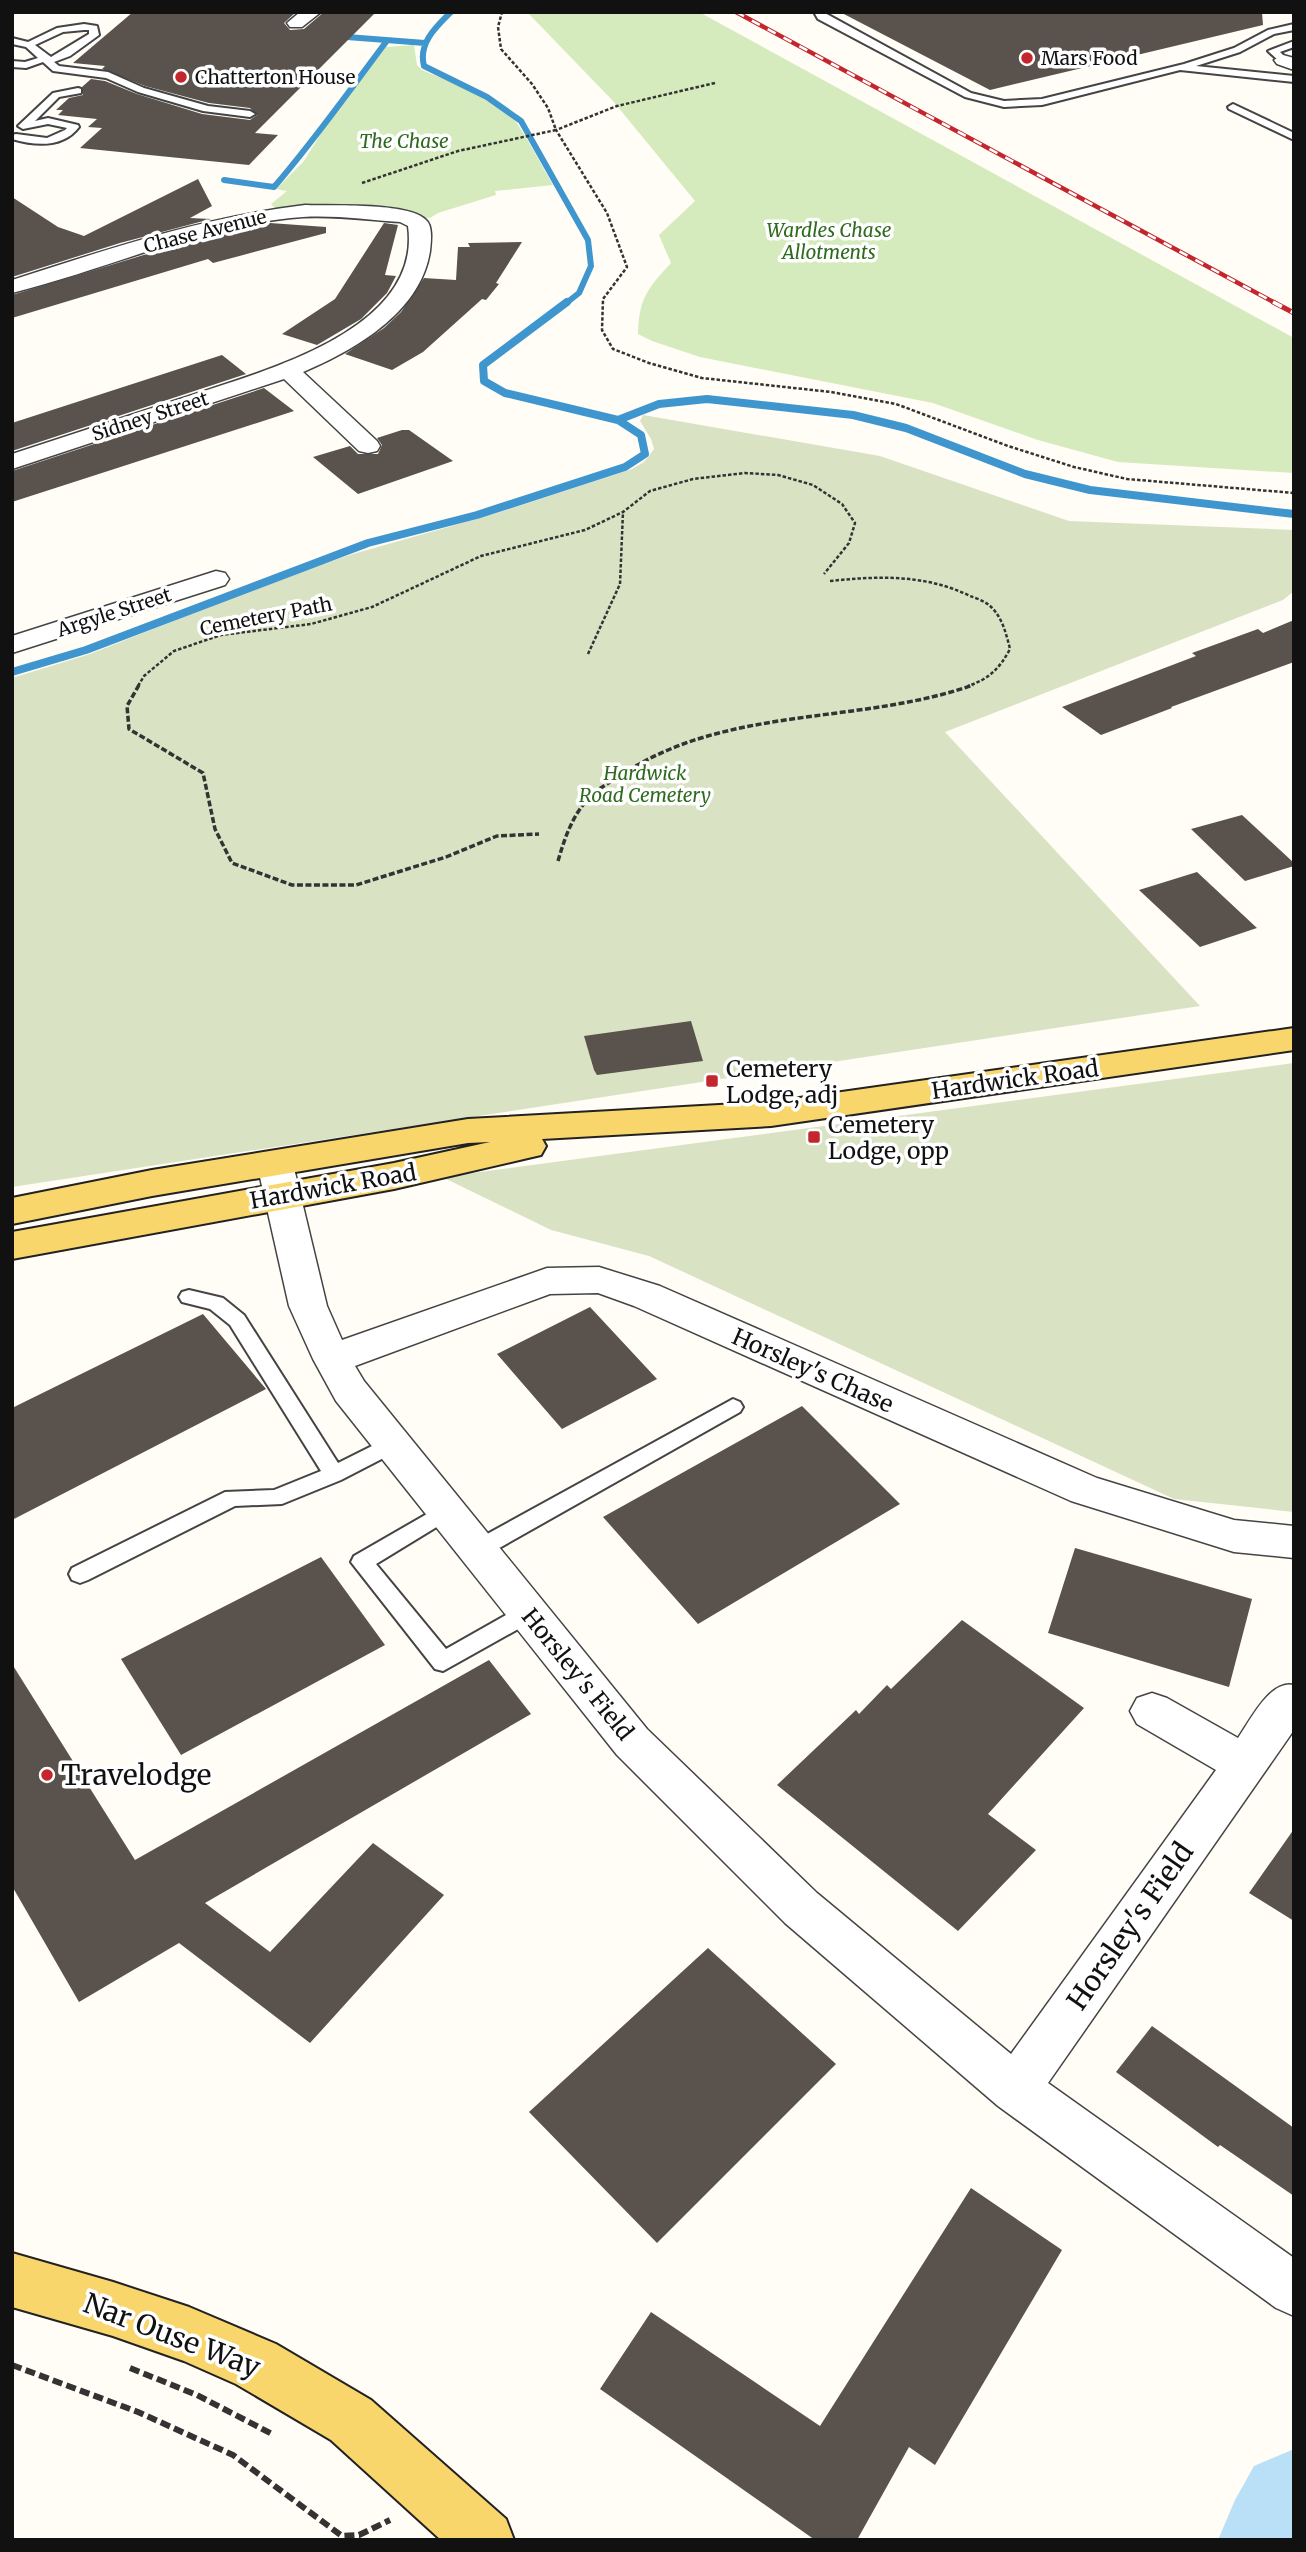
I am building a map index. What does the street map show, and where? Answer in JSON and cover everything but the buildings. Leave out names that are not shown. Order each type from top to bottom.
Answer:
[{"type":"main road","name":"Hardwick Road","points":[[12,1211],[152,1183],[394,1176],[653,1119],[771,1114],[1294,1039]]},
{"type":"main road","name":"Hardwick Road","points":[[12,1247],[279,1180]]},
{"type":"main road","name":"Nar Ouse Way","points":[[12,2280],[151,2322],[256,2364],[351,2420],[485,2540]]},
{"type":"street","points":[[296,23],[312,12]]},
{"type":"street","name":"Chase Avenue","points":[[12,287],[143,246],[284,212],[404,216]]},
{"type":"street","name":"Sidney Street","points":[[12,462],[288,370],[344,344],[389,309],[405,286],[419,257],[421,233],[418,223],[404,216]]},
{"type":"street","points":[[288,370],[368,446]]},
{"type":"street","name":"Argyle Street","points":[[12,645],[216,579]]},
{"type":"street","name":"Horsley's Field","points":[[279,1180],[308,1306],[350,1391],[632,1742],[781,1889],[1015,2089],[1294,2290]]},
{"type":"street","name":"Horsley's Chase","points":[[332,1359],[547,1281],[599,1280],[647,1296],[1085,1490],[1234,1536],[1294,1542]]},
{"type":"street","name":"Horsley's Field","points":[[1015,2089],[1289,1702]]},
{"type":"street","points":[[1152,1711],[1245,1764]]},
{"type":"lane","points":[[818,12],[821,17],[968,94],[1004,104],[1042,102],[1180,67],[1237,50],[1271,32],[1294,26]]},
{"type":"lane","points":[[12,64],[26,65],[62,58],[94,35],[94,28],[79,25],[60,28],[29,45]]},
{"type":"lane","points":[[12,41],[29,45],[51,67],[108,75],[141,90],[207,109],[250,114]]},
{"type":"lane","points":[[1180,67],[1294,79]]},
{"type":"lane","points":[[23,126],[48,121],[74,127],[69,134],[48,141],[14,137],[15,131],[56,94],[78,91]]},
{"type":"lane","points":[[1233,107],[1294,137]]},
{"type":"lane","points":[[189,1297],[216,1303],[237,1320],[334,1474]]},
{"type":"lane","points":[[477,1550],[733,1407]]},
{"type":"lane","points":[[80,1574],[232,1498],[275,1498],[334,1474],[392,1444]]},
{"type":"lane","points":[[446,1511],[362,1562],[443,1661],[528,1613]]},
{"type":"path","points":[[502,12],[498,27],[500,49],[532,84],[548,108],[556,130],[592,185],[622,246],[627,267],[603,299],[602,330],[613,349],[649,363],[702,378],[831,392],[896,404],[1008,446],[1074,467],[1114,476],[1294,492]]},
{"type":"path","points":[[354,186],[402,168],[511,136],[556,130],[617,106],[715,83]]},
{"type":"path","name":"Cemetery Path","points":[[539,834],[496,836],[446,857],[356,885],[292,885],[232,863],[215,829],[203,773],[129,729],[127,706],[144,676],[174,651],[221,635],[311,624],[372,607],[481,556],[585,530],[623,512],[650,491],[693,480],[745,472],[778,475],[813,485],[842,504],[855,523],[849,543],[824,574]]},
{"type":"path","points":[[587,654],[620,584],[623,512]]},
{"type":"path","points":[[558,861],[568,828],[592,795],[640,762],[686,743],[743,727],[938,697],[980,682],[1000,668],[1010,649],[1005,627],[989,605],[956,589],[918,579],[883,576],[830,581]]},
{"type":"path","points":[[12,2365],[138,2412],[233,2455],[342,2536],[359,2535],[395,2518],[384,2510]]},
{"type":"path","points":[[122,2365],[197,2395],[282,2439]]},
{"type":"green space","name":"Wardles Chase Allotments","points":[[699,12],[1294,338],[1294,473],[1118,462],[1038,440],[933,403],[700,357],[638,334],[640,311],[646,294],[671,263],[659,235],[695,201],[613,101],[528,13]]},
{"type":"green space","name":"The Chase","points":[[414,45],[417,65],[422,70],[476,92],[512,117],[553,185],[495,191],[496,195],[430,218],[277,210],[271,204],[287,191],[276,189],[304,161],[331,117],[386,47]]},
{"type":"green space","name":"Hardwick Road Cemetery","points":[[643,415],[880,456],[1069,521],[1294,530],[1294,591],[1283,600],[945,732],[1200,1006],[12,1187],[12,678],[90,654],[288,576],[353,554],[494,514],[632,469],[644,462],[654,449],[640,421]]},
{"type":"green space","points":[[1294,1063],[1294,1512],[1174,1499],[649,1256],[551,1230],[442,1177]]},
{"type":"waterway","points":[[451,12],[426,43],[424,66],[487,97],[521,121],[588,240],[591,266],[579,293],[565,304]]},
{"type":"waterway","points":[[334,36],[425,43]]},
{"type":"waterway","points":[[224,180],[274,187],[386,42]]},
{"type":"waterway","points":[[567,302],[483,365],[484,381],[505,393],[618,420]]},
{"type":"waterway","points":[[618,420],[659,404],[707,399],[853,415],[906,428],[1025,474],[1090,490],[1294,514]]},
{"type":"waterway","points":[[12,672],[86,650],[368,543],[477,515],[625,467],[645,454],[641,435],[618,420]]},
{"type":"waterway","points":[[1275,2540],[1294,2506]]},
{"type":"railway","points":[[736,12],[1277,304]]},
{"type":"railway","points":[[1273,302],[1294,313]]},
{"type":"place","name":"Mars Food","points":[[1027,58]]},
{"type":"place","name":"Chatterton House","points":[[181,77]]},
{"type":"place","name":"Cemetery Lodge, adj","points":[[712,1081]]},
{"type":"place","name":"Cemetery Lodge, opp","points":[[814,1137]]},
{"type":"place","name":"Travelodge","points":[[47,1775]]}]
